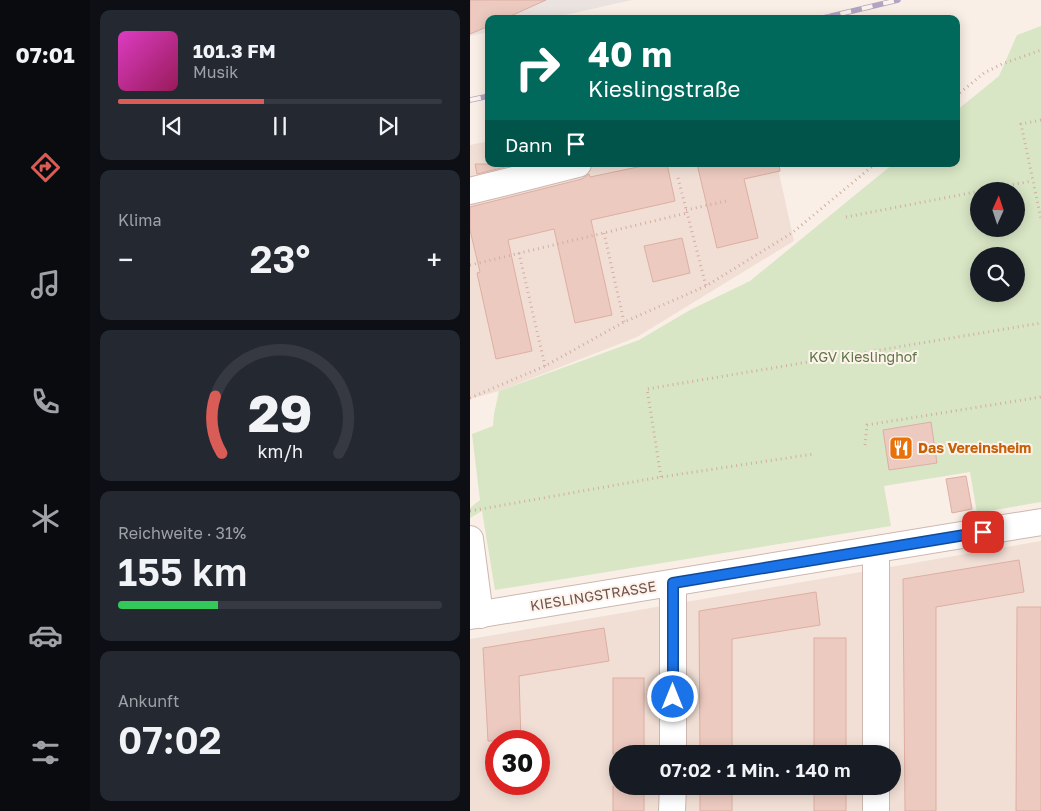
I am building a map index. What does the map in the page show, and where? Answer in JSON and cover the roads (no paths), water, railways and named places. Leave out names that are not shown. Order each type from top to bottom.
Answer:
[{"type":"street","points":[[470,190],[566,167]]},
{"type":"street","name":"KIESLINGSTRASSE","points":[[475,615],[1041,522]]},
{"type":"street","points":[[470,539],[475,615]]},
{"type":"street","points":[[876,550],[876,745]]},
{"type":"street","points":[[673,583],[673,745]]},
{"type":"street","points":[[672,795],[672,811]]},
{"type":"street","points":[[876,795],[876,811]]},
{"type":"railway","points":[[836,15],[898,0]]},
{"type":"railway","points":[[470,100],[485,97]]},
{"type":"place","name":"Das Vereinsheim","points":[[901,448]]},
{"type":"park label","name":"KGV Kieslinghof","points":[[863,357]]}]
